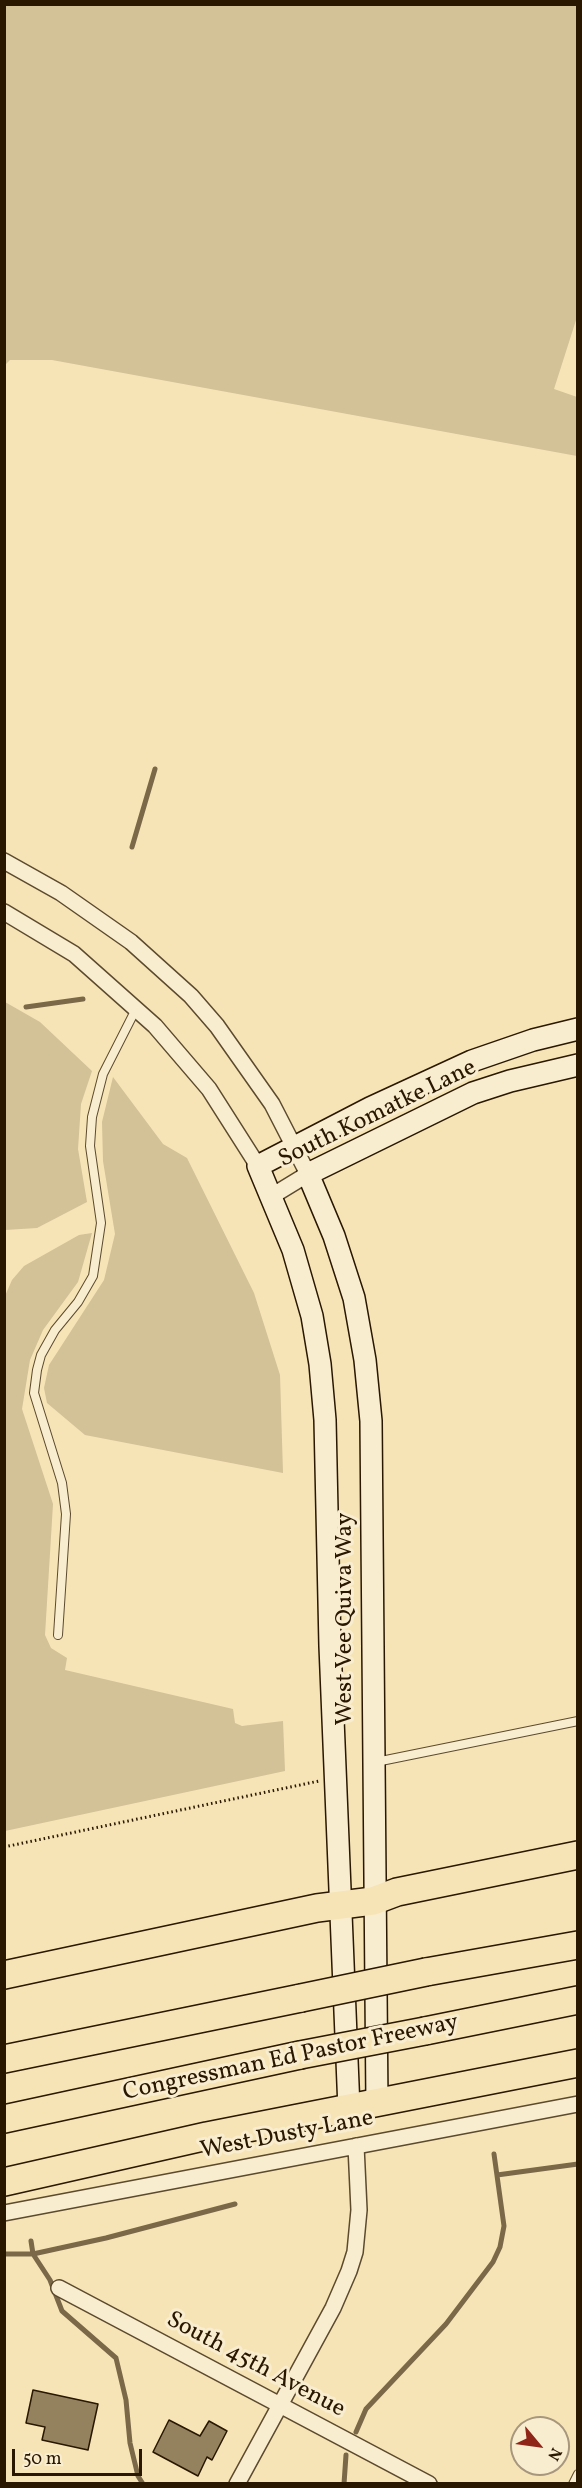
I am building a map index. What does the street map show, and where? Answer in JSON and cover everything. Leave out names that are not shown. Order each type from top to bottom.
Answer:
[{"type":"highway","points":[[4,1974],[316,1908],[340,1907],[373,1901],[397,1892],[578,1856]]},
{"type":"highway","points":[[4,2059],[426,1972],[578,1945]]},
{"type":"highway","name":"Congressman Ed Pastor Freeway","points":[[4,2119],[300,2055],[578,2000]]},
{"type":"highway","points":[[4,2182],[207,2136],[578,2063]]},
{"type":"street","name":"South Komatke Lane","points":[[4,861],[97,916],[138,948],[191,996],[244,1062],[272,1104],[295,1147],[472,1061],[533,1040],[578,1029]]},
{"type":"street","name":"South Komatke Lane","points":[[4,912],[74,954],[137,1008],[209,1089],[258,1166],[272,1196],[308,1174],[473,1093],[520,1078],[578,1065]]},
{"type":"street","points":[[258,1166],[295,1147]]},
{"type":"street","name":"West Vee Quiva Way","points":[[295,1147],[345,1266],[354,1298],[365,1360],[371,1421],[373,1901],[377,2104]]},
{"type":"street","name":"West Vee Quiva Way","points":[[272,1196],[302,1280],[320,1364],[325,1420],[335,1778],[349,2109]]},
{"type":"street","name":"West Dusty Lane","points":[[4,2213],[578,2104]]},
{"type":"street","points":[[237,2484],[333,2308],[355,2252],[359,2181],[356,2146]]},
{"type":"street","name":"South 45th Avenue","points":[[59,2288],[429,2484]]},
{"type":"lane","points":[[58,1635],[66,1514],[62,1483],[34,1393],[41,1355],[55,1330],[78,1302],[93,1276],[101,1223],[90,1146],[92,1117],[103,1074],[137,1008]]},
{"type":"lane","points":[[374,1762],[578,1721]]},
{"type":"lane","points":[[573,2484],[578,2474]]},
{"type":"path","points":[[4,1847],[335,1778]]},
{"type":"shaded area","points":[[5,4],[577,5],[577,317],[554,389],[577,397],[577,456],[52,360],[10,360],[5,365]]},
{"type":"shaded area","points":[[5,1002],[40,1022],[92,1071],[81,1104],[78,1149],[87,1202],[37,1228],[5,1230]]},
{"type":"shaded area","points":[[113,1077],[163,1144],[187,1158],[254,1293],[280,1375],[283,1473],[85,1435],[47,1403],[44,1388],[49,1365],[104,1280],[115,1234],[103,1161],[102,1122]]},
{"type":"shaded area","points":[[92,1233],[78,1282],[43,1330],[30,1360],[22,1409],[53,1504],[45,1635],[51,1648],[67,1658],[65,1670],[233,1709],[235,1723],[242,1726],[283,1721],[285,1771],[5,1831],[5,1296],[12,1280],[24,1266],[79,1235]]},
{"type":"building","points":[[33,2390],[98,2404],[88,2450],[42,2440],[45,2427],[26,2423]]},
{"type":"building","points":[[169,2420],[200,2436],[209,2421],[227,2431],[212,2460],[207,2457],[198,2476],[153,2452]]},
{"type":"waterway","points":[[132,847],[155,769]]},
{"type":"waterway","points":[[26,1007],[83,999]]},
{"type":"waterway","points":[[356,2432],[366,2409],[446,2324],[493,2262],[500,2247],[504,2226],[494,2154]]},
{"type":"waterway","points":[[497,2175],[578,2164]]},
{"type":"waterway","points":[[4,2254],[33,2254],[106,2238],[235,2204]]},
{"type":"waterway","points":[[31,2241],[33,2254],[50,2280],[62,2311],[116,2358],[126,2400],[130,2443],[138,2476],[143,2484]]},
{"type":"waterway","points":[[344,2484],[346,2455]]}]
